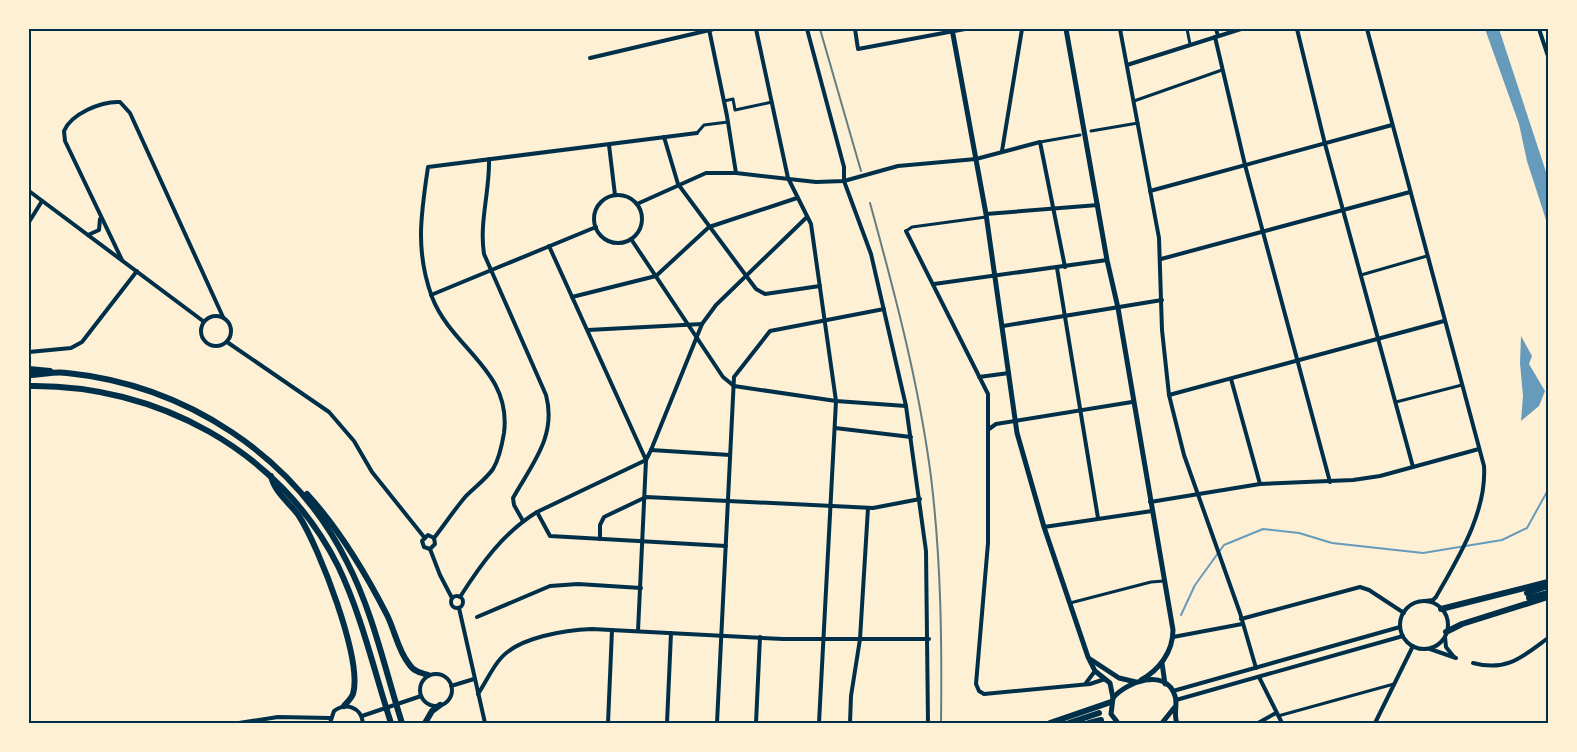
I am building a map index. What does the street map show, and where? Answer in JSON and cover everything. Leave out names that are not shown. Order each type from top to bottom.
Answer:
[{"type":"highway","points":[[29,369],[101,378],[170,399],[205,415],[262,453],[319,514],[348,562],[364,602],[402,723]]},
{"type":"highway","points":[[29,375],[64,372]]},
{"type":"highway","points":[[29,387],[43,386],[102,391],[166,410],[201,426],[224,440],[271,476],[288,492],[310,521],[338,566],[356,607],[391,723]]},
{"type":"highway","points":[[271,476],[272,484],[298,516],[312,540],[333,590],[348,643],[354,682],[353,693],[344,706]]},
{"type":"highway","points":[[293,484],[300,486],[326,515],[355,558],[388,617],[408,664],[417,671],[428,675]]},
{"type":"highway","points":[[1440,608],[1548,582]]},
{"type":"highway","points":[[1548,586],[1528,595],[1548,592]]},
{"type":"highway","points":[[1446,634],[1462,624],[1548,597]]},
{"type":"highway","points":[[1050,723],[1112,700]]},
{"type":"highway","points":[[425,723],[432,711],[440,705]]},
{"type":"highway","points":[[1069,723],[1100,716],[1089,723]]},
{"type":"street","points":[[590,58],[710,29],[736,173]]},
{"type":"street","points":[[756,29],[788,178],[811,224],[836,401],[819,723]]},
{"type":"street","points":[[807,29],[844,167],[844,181],[871,254],[906,406],[926,551],[928,723]]},
{"type":"street","points":[[854,29],[858,49],[965,29]]},
{"type":"street","points":[[1002,151],[1022,29]]},
{"type":"street","points":[[1066,29],[1107,260],[1118,308],[1132,402],[1173,637],[1162,662],[1138,681],[1121,690],[1112,700]]},
{"type":"street","points":[[1120,29],[1161,259],[1162,330],[1169,395],[1184,454],[1256,668]]},
{"type":"street","points":[[1187,29],[1190,44]]},
{"type":"street","points":[[1216,29],[1222,70],[1330,482]]},
{"type":"street","points":[[1127,65],[1241,29]]},
{"type":"street","points":[[1297,29],[1325,144],[1413,467]]},
{"type":"street","points":[[1367,29],[1479,450],[1484,477],[1481,504],[1438,594],[1432,600],[1411,605],[1404,613],[1400,626],[1403,636],[1413,646],[1456,658],[1446,647],[1448,621],[1437,602],[1438,594]]},
{"type":"street","points":[[1539,29],[1546,44],[1548,56]]},
{"type":"street","points":[[953,30],[986,215],[1018,433],[1044,527],[1088,657],[1095,671],[1110,683],[1111,714],[1118,723]]},
{"type":"street","points":[[1134,101],[1222,70]]},
{"type":"street","points":[[724,101],[733,99],[735,110],[772,102]]},
{"type":"street","points":[[122,260],[65,141],[64,131],[72,118],[108,101],[120,102],[130,113],[223,317]]},
{"type":"street","points":[[430,548],[435,544],[434,538],[447,518],[493,469],[502,445],[506,417],[499,388],[485,367],[448,327],[431,295],[421,254],[420,224],[428,167],[697,133],[704,125],[728,122]]},
{"type":"street","points":[[1091,131],[1138,123]]},
{"type":"street","points":[[1150,191],[1392,126]]},
{"type":"street","points":[[637,204],[706,173],[736,173],[816,182],[844,181],[898,166],[976,159],[1040,142],[1080,135]]},
{"type":"street","points":[[664,137],[678,184],[756,290],[766,294],[820,286]]},
{"type":"street","points":[[1040,142],[1065,266]]},
{"type":"street","points":[[609,145],[615,195]]},
{"type":"street","points":[[489,159],[488,192],[481,237],[484,254],[546,395],[550,410],[548,430],[542,446],[513,498],[514,505],[523,521]]},
{"type":"street","points":[[29,191],[203,321]]},
{"type":"street","points":[[1161,259],[1410,192]]},
{"type":"street","points":[[615,195],[627,197],[637,204],[642,216],[641,224],[631,239],[623,242],[609,241],[599,233],[594,218],[598,206],[607,198],[615,195]]},
{"type":"street","points":[[572,297],[656,276],[709,227],[797,198]]},
{"type":"street","points":[[29,222],[42,200]]},
{"type":"street","points":[[1098,204],[1052,207],[986,215],[912,227],[906,231],[988,394],[988,534],[976,684],[979,691],[984,694],[1094,683],[1105,679]]},
{"type":"street","points":[[88,235],[99,230],[100,217]]},
{"type":"street","points":[[638,631],[646,497],[646,460],[650,450],[702,324],[716,305],[807,217]]},
{"type":"street","points":[[431,295],[596,227]]},
{"type":"street","points":[[631,239],[696,338],[723,376],[734,386],[836,401],[906,406]]},
{"type":"street","points":[[549,246],[646,460]]},
{"type":"street","points":[[1361,275],[1427,256]]},
{"type":"street","points":[[934,284],[995,274],[1057,268],[1107,260]]},
{"type":"street","points":[[1057,268],[1098,518]]},
{"type":"street","points":[[29,352],[71,348],[82,342],[137,271]]},
{"type":"street","points":[[1003,326],[1162,300]]},
{"type":"street","points":[[717,723],[734,377],[770,331],[884,309]]},
{"type":"street","points":[[214,315],[228,320],[232,330],[227,342],[217,346],[207,343],[201,335],[203,321],[214,315]]},
{"type":"street","points":[[1169,395],[1444,321]]},
{"type":"street","points":[[588,330],[702,324]]},
{"type":"street","points":[[227,342],[329,412],[354,441],[372,472],[424,537]]},
{"type":"street","points":[[979,377],[1009,373]]},
{"type":"street","points":[[1231,379],[1260,484]]},
{"type":"street","points":[[1396,402],[1462,385]]},
{"type":"street","points":[[988,429],[996,424],[1132,402]]},
{"type":"street","points":[[835,428],[911,437]]},
{"type":"street","points":[[650,450],[730,455]]},
{"type":"street","points":[[1150,502],[1260,484],[1330,482],[1380,476],[1479,450]]},
{"type":"street","points":[[452,598],[460,596],[482,561],[523,521],[536,512],[646,460]]},
{"type":"street","points":[[600,539],[600,525],[604,517],[646,497],[868,508],[920,499]]},
{"type":"street","points":[[850,723],[851,696],[860,639],[868,508]]},
{"type":"street","points":[[1044,527],[1152,511]]},
{"type":"street","points":[[536,512],[550,536],[726,546]]},
{"type":"street","points":[[424,537],[430,536],[434,538]]},
{"type":"street","points":[[424,537],[422,545],[430,548],[440,575],[452,598],[451,606],[458,608]]},
{"type":"street","points":[[1070,603],[1164,581]]},
{"type":"street","points":[[477,617],[550,586],[578,584],[641,588]]},
{"type":"street","points":[[1241,619],[1360,587],[1369,590],[1404,613]]},
{"type":"street","points":[[458,608],[463,602],[460,596]]},
{"type":"street","points":[[1425,601],[1440,608]]},
{"type":"street","points":[[458,608],[485,723]]},
{"type":"street","points":[[1173,637],[1242,624]]},
{"type":"street","points":[[1173,691],[1400,626]]},
{"type":"street","points":[[478,694],[502,657],[514,648],[550,633],[565,630],[638,631],[822,640],[928,639]]},
{"type":"street","points":[[608,723],[612,630]]},
{"type":"street","points":[[667,723],[671,633]]},
{"type":"street","points":[[1425,649],[1438,644],[1446,634]]},
{"type":"street","points":[[1162,723],[1170,716],[1176,703],[1403,636]]},
{"type":"street","points":[[756,723],[760,638]]},
{"type":"street","points":[[1472,663],[1492,667],[1504,666],[1522,657],[1548,638]]},
{"type":"street","points":[[1375,723],[1413,646]]},
{"type":"street","points":[[1088,657],[1101,668],[1119,678],[1138,681],[1153,680],[1165,684],[1173,691],[1177,723]]},
{"type":"street","points":[[1162,662],[1165,684]]},
{"type":"street","points":[[1086,683],[1095,671]]},
{"type":"street","points":[[438,674],[444,676],[451,686],[449,699],[440,705],[429,704],[421,696],[421,683],[428,675],[438,674]]},
{"type":"street","points":[[1260,677],[1282,723]]},
{"type":"street","points":[[451,686],[474,679]]},
{"type":"street","points":[[1258,723],[1277,715],[1395,684]]},
{"type":"street","points":[[362,716],[421,696]]},
{"type":"street","points":[[330,723],[330,718],[334,711],[344,706],[354,708],[362,716],[362,723]]},
{"type":"street","points":[[239,723],[278,717],[330,718]]},
{"type":"water","points":[[1485,29],[1499,29],[1548,178],[1548,226],[1527,161],[1519,124]]},
{"type":"water","points":[[1521,336],[1532,356],[1529,364],[1545,391],[1539,406],[1521,421],[1523,396],[1520,363]]},
{"type":"waterway","points":[[1181,615],[1195,585],[1224,545],[1263,529],[1299,533],[1332,543],[1423,553],[1502,540],[1527,528],[1548,490]]},
{"type":"railway","points":[[820,29],[861,171]]},
{"type":"railway","points":[[870,203],[913,373],[931,477],[937,538],[940,600],[941,723]]}]
